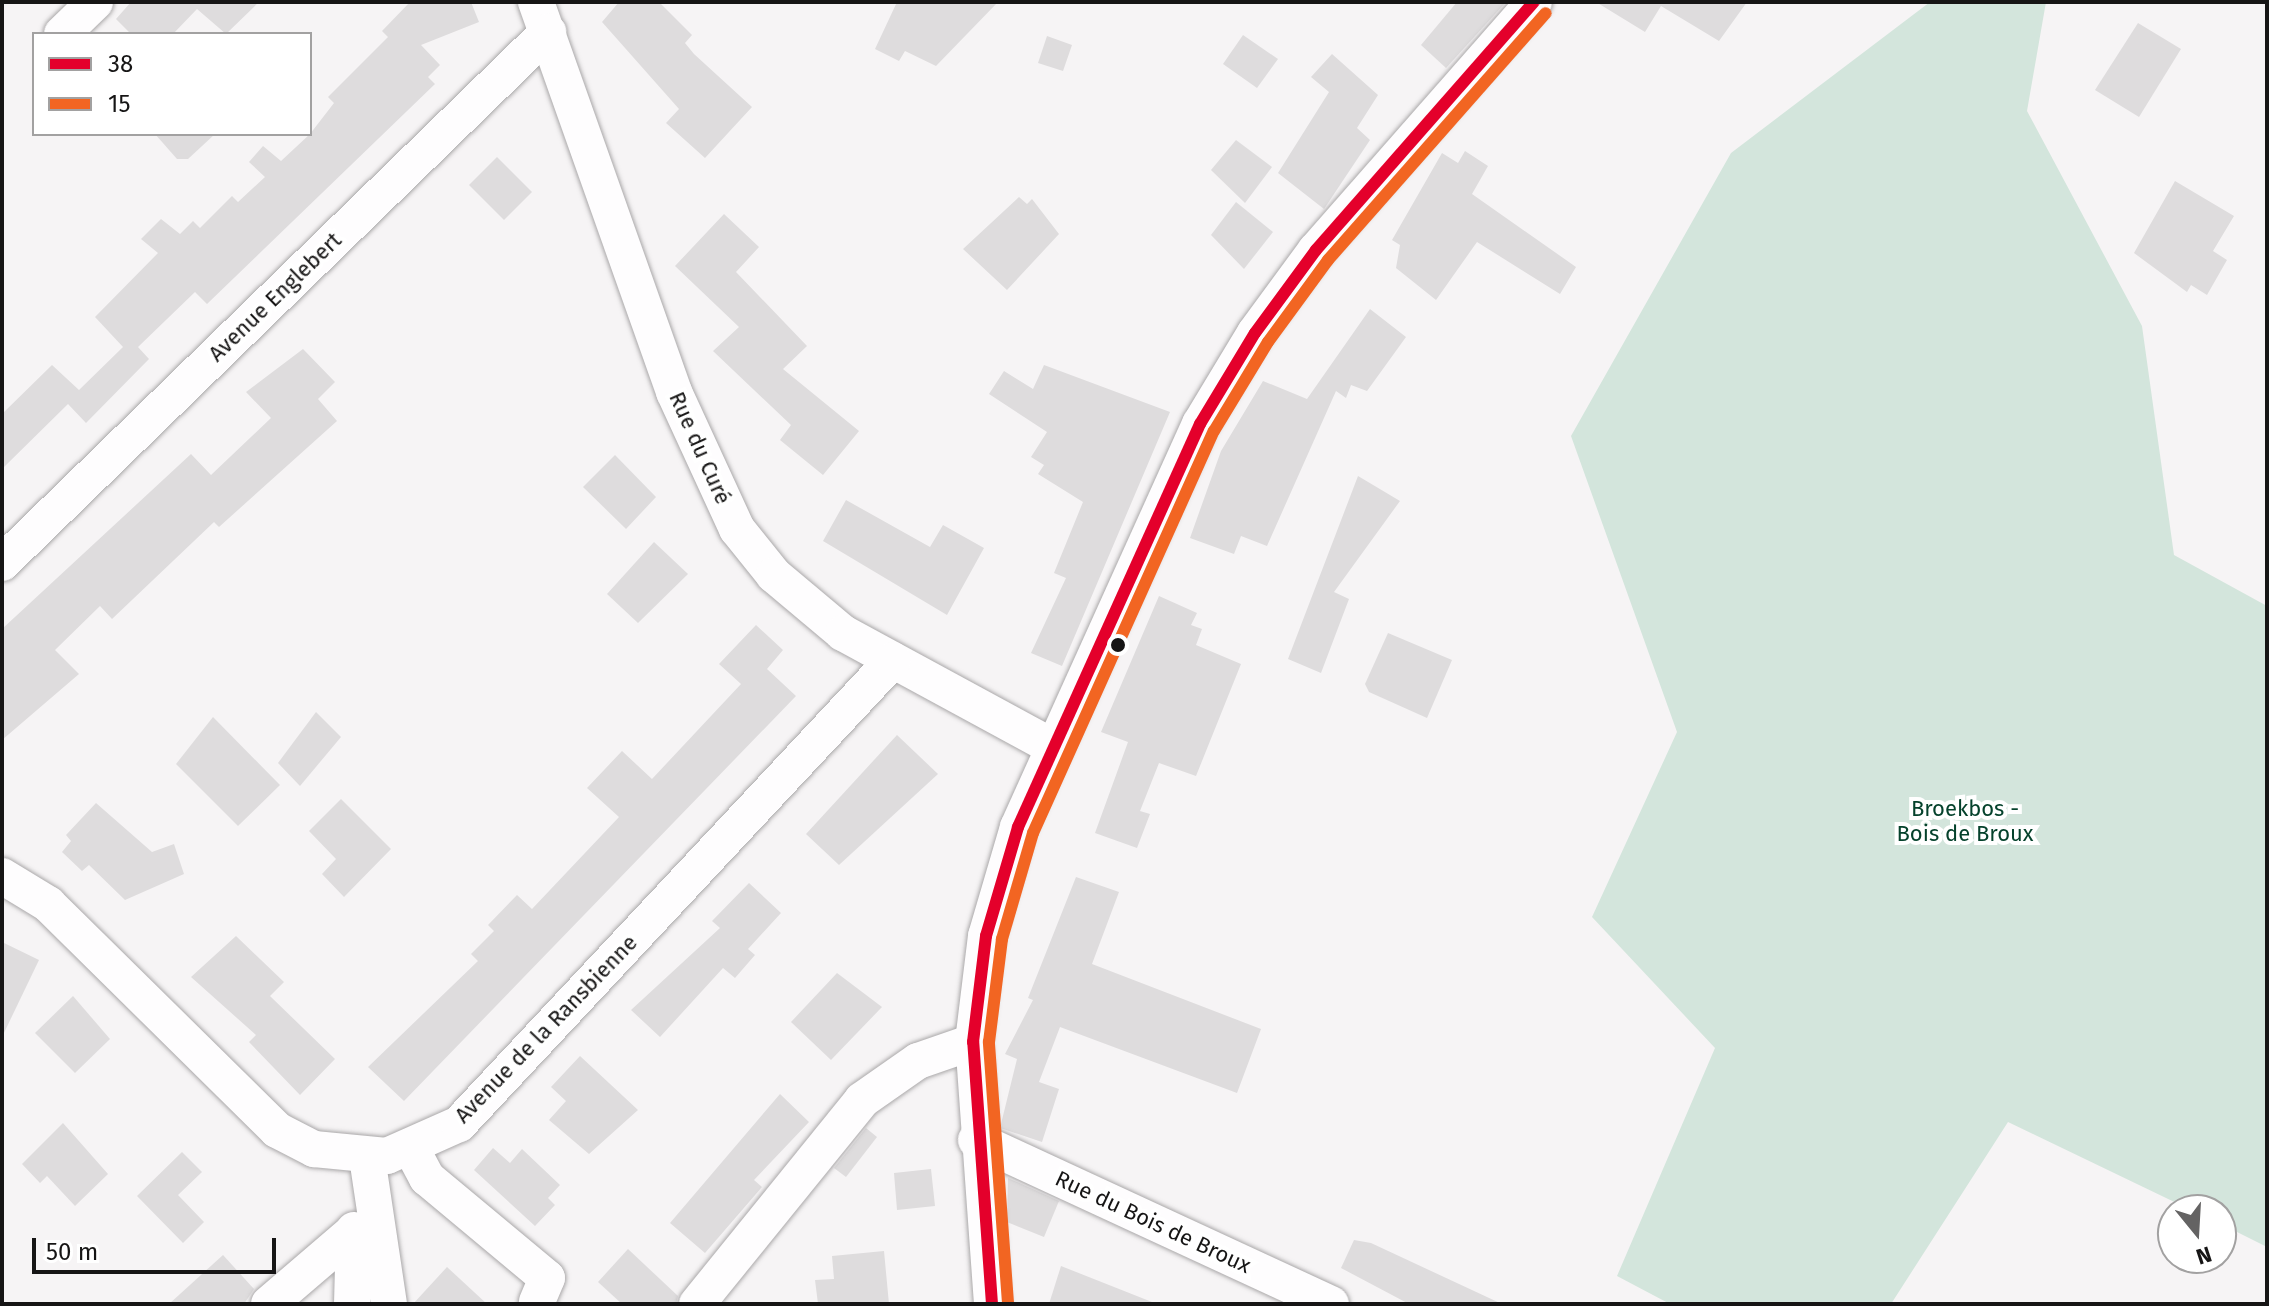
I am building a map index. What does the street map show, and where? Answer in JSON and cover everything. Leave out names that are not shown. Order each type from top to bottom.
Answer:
[{"type":"street","points":[[64,32],[95,2]]},
{"type":"street","points":[[992,1304],[976,1140],[973,1042],[986,936],[1018,827],[1051,746],[1200,424],[1255,333],[1316,250],[1534,2]]},
{"type":"street","name":"Rue du Curé","points":[[541,10],[709,482],[782,583],[843,633],[1051,746]]},
{"type":"street","name":"Avenue Englebert","points":[[2,563],[541,10]]},
{"type":"street","name":"Avenue de la Ransbienne","points":[[2,876],[48,904],[277,1130],[314,1149],[367,1157],[411,1148],[459,1124],[515,1068],[893,660]]},
{"type":"street","points":[[697,1304],[862,1100],[911,1065],[973,1042]]},
{"type":"street","name":"Rue du Bois de Broux","points":[[976,1140],[1331,1304]]},
{"type":"street","points":[[411,1148],[427,1178],[548,1285]]},
{"type":"street","points":[[352,1304],[367,1157]]},
{"type":"street","points":[[269,1304],[361,1220]]},
{"type":"street","points":[[361,1220],[389,1304]]},
{"type":"green space","name":"Broekbos - Bois de Broux","points":[[1930,2],[2046,2],[2027,111],[2142,326],[2174,555],[2267,606],[2267,1247],[2237,1232],[2237,1194],[2158,1194],[2008,1122],[1891,1304],[1670,1304],[1617,1276],[1715,1048],[1592,917],[1677,732],[1571,436],[1731,153]]},
{"type":"building","points":[[131,2],[259,2],[228,32],[224,32],[197,9],[175,32],[129,32],[116,19]]},
{"type":"building","points":[[410,2],[471,2],[479,22],[421,45],[440,65],[428,77],[435,84],[207,304],[195,292],[138,347],[149,359],[86,423],[68,404],[2,469],[2,414],[52,365],[79,390],[123,347],[95,317],[158,253],[141,239],[161,219],[180,234],[193,221],[200,228],[232,196],[238,202],[265,177],[249,162],[263,146],[281,161],[308,136],[312,136],[312,131],[334,103],[328,97],[388,37],[382,31]]},
{"type":"building","points":[[619,2],[659,2],[692,35],[685,43],[694,54],[752,107],[705,158],[666,123],[679,109],[602,22]]},
{"type":"building","points":[[897,2],[998,2],[936,66],[905,51],[899,61],[875,49]]},
{"type":"building","points":[[1457,2],[1506,2],[1446,68],[1421,45]]},
{"type":"building","points":[[1596,2],[1747,2],[1719,41],[1661,6],[1645,32]]},
{"type":"building","points":[[2138,23],[2181,49],[2139,117],[2095,90]]},
{"type":"building","points":[[1243,35],[1278,59],[1257,88],[1223,64]]},
{"type":"building","points":[[1047,36],[1072,45],[1063,71],[1038,63]]},
{"type":"building","points":[[1332,54],[1378,95],[1357,128],[1370,140],[1324,209],[1278,173],[1329,92],[1311,77]]},
{"type":"building","points":[[157,136],[213,136],[188,159],[177,159]]},
{"type":"building","points":[[1236,140],[1272,167],[1245,203],[1211,170]]},
{"type":"building","points":[[1465,151],[1488,166],[1472,194],[1576,267],[1560,294],[1477,242],[1436,300],[1396,268],[1400,245],[1392,240],[1442,153],[1458,163]]},
{"type":"building","points":[[497,157],[532,192],[504,220],[469,185]]},
{"type":"building","points":[[2175,181],[2234,216],[2213,251],[2227,260],[2207,295],[2191,285],[2187,292],[2134,253]]},
{"type":"building","points":[[1019,197],[1027,204],[1032,199],[1059,234],[1007,290],[963,249]]},
{"type":"building","points":[[1236,202],[1273,232],[1244,269],[1211,235]]},
{"type":"building","points":[[724,214],[759,247],[736,272],[807,346],[783,369],[859,431],[823,475],[780,440],[791,425],[713,351],[739,327],[675,266]]},
{"type":"building","points":[[1370,309],[1406,337],[1367,391],[1351,385],[1346,398],[1336,391],[1267,546],[1241,536],[1234,554],[1190,538],[1221,451],[1263,381],[1307,399]]},
{"type":"building","points":[[303,349],[335,382],[318,399],[337,421],[219,527],[214,522],[112,619],[100,606],[55,650],[79,674],[2,740],[2,629],[191,454],[211,475],[271,418],[246,392]]},
{"type":"building","points":[[1044,365],[1170,412],[1062,666],[1031,653],[1066,578],[1054,573],[1083,502],[1038,474],[1044,465],[1031,457],[1047,432],[989,394],[1004,371],[1033,389]]},
{"type":"building","points":[[615,455],[656,497],[626,529],[583,487]]},
{"type":"building","points":[[1358,476],[1400,501],[1334,592],[1349,599],[1321,673],[1288,659]]},
{"type":"building","points":[[846,500],[930,547],[943,525],[984,548],[947,615],[823,541]]},
{"type":"building","points":[[654,542],[688,574],[638,623],[607,594]]},
{"type":"building","points":[[1159,596],[1197,613],[1191,625],[1202,629],[1196,645],[1241,664],[1196,776],[1159,763],[1140,811],[1150,814],[1137,848],[1095,833],[1128,742],[1101,732]]},
{"type":"building","points":[[756,625],[783,650],[767,669],[796,696],[404,1101],[368,1067],[478,961],[471,954],[494,931],[488,925],[517,895],[532,909],[619,817],[587,788],[622,751],[652,779],[741,684],[719,664]]},
{"type":"building","points":[[1388,633],[1452,660],[1427,718],[1369,692],[1365,684]]},
{"type":"building","points":[[316,712],[341,737],[300,786],[278,763]]},
{"type":"building","points":[[213,717],[280,785],[238,826],[176,764]]},
{"type":"building","points":[[897,735],[938,774],[839,865],[806,834]]},
{"type":"building","points":[[341,799],[391,849],[344,897],[322,874],[336,859],[309,831]]},
{"type":"building","points":[[96,803],[152,852],[174,844],[184,874],[125,900],[89,865],[82,871],[62,852],[71,841],[66,835]]},
{"type":"building","points":[[1076,877],[1119,892],[1092,964],[1261,1029],[1237,1093],[1060,1027],[1039,1082],[1059,1089],[1042,1142],[1000,1128],[1017,1059],[1005,1054],[1033,1000],[1028,998]]},
{"type":"building","points":[[749,883],[781,913],[748,949],[755,955],[735,978],[723,968],[660,1037],[631,1010],[720,928],[712,921]]},
{"type":"building","points":[[236,936],[284,982],[270,996],[335,1059],[300,1095],[249,1042],[256,1035],[191,977]]},
{"type":"building","points":[[2,942],[39,960],[2,1037]]},
{"type":"building","points":[[837,973],[882,1007],[831,1060],[791,1022]]},
{"type":"building","points":[[73,996],[110,1039],[75,1073],[35,1033]]},
{"type":"building","points":[[580,1056],[638,1110],[589,1154],[549,1120],[566,1101],[551,1087]]},
{"type":"building","points":[[780,1094],[809,1122],[754,1180],[762,1187],[705,1253],[670,1223]]},
{"type":"building","points":[[63,1123],[108,1174],[75,1206],[47,1176],[40,1183],[22,1164]]},
{"type":"building","points":[[866,1128],[877,1137],[846,1177],[834,1168]]},
{"type":"building","points":[[493,1148],[510,1163],[522,1149],[560,1185],[548,1198],[555,1205],[535,1226],[474,1170]]},
{"type":"building","points":[[182,1152],[202,1172],[178,1195],[204,1222],[183,1243],[137,1196]]},
{"type":"building","points":[[931,1169],[935,1206],[897,1210],[894,1173]]},
{"type":"building","points":[[1008,1178],[1059,1201],[1044,1237],[1007,1222]]},
{"type":"building","points":[[1354,1240],[1371,1243],[1502,1304],[1409,1304],[1341,1268]]},
{"type":"building","points":[[628,1249],[678,1296],[676,1304],[622,1304],[598,1282]]},
{"type":"building","points":[[884,1251],[889,1304],[818,1304],[815,1280],[834,1279],[832,1256]]},
{"type":"building","points":[[223,1255],[254,1289],[244,1304],[169,1304]]},
{"type":"building","points":[[1061,1266],[1152,1302],[1152,1304],[1049,1304]]},
{"type":"building","points":[[447,1267],[487,1304],[413,1304]]},
{"type":"transit line","name":"38","points":[[992,1304],[973,1042],[986,936],[1018,827],[1200,424],[1255,333],[1316,250],[1534,2]]},
{"type":"transit line","name":"15","points":[[1008,1303],[989,1042],[1002,939],[1033,833],[1214,431],[1268,342],[1328,260],[1546,13]]}]
